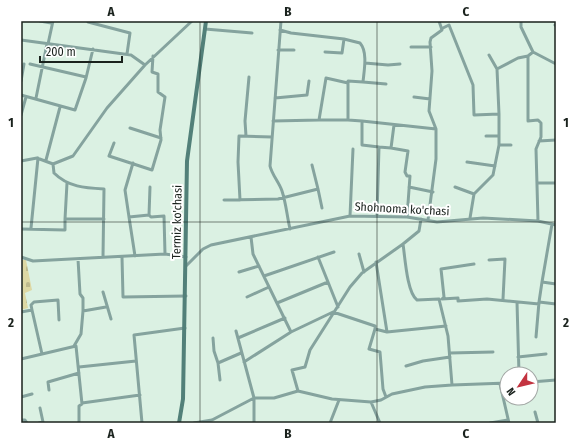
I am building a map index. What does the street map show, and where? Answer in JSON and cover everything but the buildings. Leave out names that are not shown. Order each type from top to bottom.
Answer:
[{"type":"main road","name":"Termiz ko'chasi","points":[[179,423],[183,399],[186,296],[187,161],[205,21]]},
{"type":"street","points":[[36,98],[52,22],[40,21]]},
{"type":"street","points":[[84,21],[130,33],[127,54]]},
{"type":"street","points":[[53,164],[73,156],[107,108],[153,56],[192,21]]},
{"type":"street","points":[[280,21],[274,98],[271,172],[278,180],[284,198],[290,229]]},
{"type":"street","points":[[439,21],[443,28]]},
{"type":"street","points":[[521,21],[521,27],[533,52],[548,62],[556,64]]},
{"type":"street","points":[[428,220],[433,192],[436,129],[435,122],[430,115],[432,71],[430,40],[443,28],[449,25],[473,85],[474,115],[499,114]]},
{"type":"street","points":[[205,29],[252,33]]},
{"type":"street","points":[[280,30],[292,33],[344,39],[362,45],[365,63],[363,82]]},
{"type":"street","points":[[325,52],[342,53],[344,39]]},
{"type":"street","points":[[21,40],[127,54],[131,55],[145,65]]},
{"type":"street","points":[[411,47],[430,47]]},
{"type":"street","points":[[21,95],[75,110],[93,50]]},
{"type":"street","points":[[278,50],[294,50]]},
{"type":"street","points":[[498,70],[518,58],[528,56],[533,52]]},
{"type":"street","points":[[470,218],[474,194],[493,175],[499,145],[498,70],[489,55]]},
{"type":"street","points":[[114,143],[110,156],[152,170],[161,138],[160,130],[164,96],[158,92],[158,74],[152,72],[153,56]]},
{"type":"street","points":[[528,56],[528,121],[540,121],[541,137],[536,149],[538,221]]},
{"type":"street","points":[[365,63],[388,65],[400,64]]},
{"type":"street","points":[[21,81],[24,64]]},
{"type":"street","points":[[30,64],[86,77]]},
{"type":"street","points":[[246,136],[245,121],[249,77]]},
{"type":"street","points":[[319,120],[326,78],[348,82],[386,84]]},
{"type":"street","points":[[274,98],[307,95],[309,81]]},
{"type":"street","points":[[348,82],[348,120]]},
{"type":"street","points":[[21,114],[26,97]]},
{"type":"street","points":[[414,97],[430,99]]},
{"type":"street","points":[[46,160],[60,107]]},
{"type":"street","points":[[273,121],[348,120],[436,129]]},
{"type":"street","points":[[362,121],[362,146],[408,151],[405,172],[407,176],[410,176],[407,216]]},
{"type":"street","points":[[391,148],[394,125]]},
{"type":"street","points":[[130,128],[161,138]]},
{"type":"street","points":[[240,200],[239,138],[246,136],[272,138]]},
{"type":"street","points":[[486,136],[499,136]]},
{"type":"street","points":[[539,141],[556,140]]},
{"type":"street","points":[[499,145],[511,145]]},
{"type":"street","points":[[377,215],[380,147]]},
{"type":"street","points":[[350,216],[353,149]]},
{"type":"street","points":[[21,161],[38,158],[53,164]]},
{"type":"street","points":[[31,228],[38,158]]},
{"type":"street","points":[[467,162],[495,166]]},
{"type":"street","points":[[53,164],[54,173],[67,183],[85,188],[104,189],[103,257]]},
{"type":"street","points":[[133,164],[125,190],[135,256]]},
{"type":"street","points":[[312,165],[322,208]]},
{"type":"street","points":[[21,229],[31,228],[65,230],[67,183]]},
{"type":"street","points":[[538,183],[556,184]]},
{"type":"street","points":[[149,215],[150,187]]},
{"type":"street","points":[[409,187],[433,192]]},
{"type":"street","points":[[455,187],[474,194]]},
{"type":"street","points":[[224,200],[284,198],[318,189]]},
{"type":"street","points":[[129,217],[149,215],[151,217],[164,216],[166,254]]},
{"type":"street","name":"Shohnoma ko'chasi","points":[[186,266],[203,249],[211,245],[350,216],[407,216],[452,222],[470,218],[538,221],[554,224]]},
{"type":"street","points":[[65,219],[104,219]]},
{"type":"street","points":[[298,391],[292,370],[305,366],[310,350],[350,287],[376,262],[419,231],[421,219]]},
{"type":"street","points":[[536,336],[542,282],[554,224]]},
{"type":"street","points":[[251,237],[253,254],[291,332]]},
{"type":"street","points":[[403,244],[409,283],[416,300],[458,298],[458,300],[503,299],[517,302],[556,304]]},
{"type":"street","points":[[264,276],[334,252]]},
{"type":"street","points":[[21,257],[33,261],[166,254],[186,257]]},
{"type":"street","points":[[359,254],[364,272]]},
{"type":"street","points":[[122,257],[123,298],[186,296]]},
{"type":"street","points":[[318,257],[338,307]]},
{"type":"street","points":[[21,359],[74,346],[81,334],[83,298],[80,294],[78,259]]},
{"type":"street","points":[[489,260],[505,259],[503,299]]},
{"type":"street","points":[[376,262],[387,332]]},
{"type":"street","points":[[452,385],[446,326],[440,299],[442,268],[474,264]]},
{"type":"street","points":[[239,272],[259,266]]},
{"type":"street","points":[[277,303],[328,282]]},
{"type":"street","points":[[542,282],[556,284]]},
{"type":"street","points":[[247,297],[270,287]]},
{"type":"street","points":[[102,292],[111,319]]},
{"type":"street","points":[[42,354],[31,305],[34,302],[58,300],[58,320]]},
{"type":"street","points":[[517,302],[519,366]]},
{"type":"street","points":[[83,311],[106,307]]},
{"type":"street","points":[[21,312],[32,310]]},
{"type":"street","points":[[244,362],[291,332],[334,312],[375,326],[375,329],[387,332],[446,326]]},
{"type":"street","points":[[238,338],[285,318]]},
{"type":"street","points":[[142,423],[134,335],[185,328]]},
{"type":"street","points":[[375,329],[369,349],[380,352],[383,389],[386,398]]},
{"type":"street","points":[[236,331],[254,398],[254,423]]},
{"type":"street","points":[[213,338],[220,380]]},
{"type":"street","points":[[74,346],[77,348],[82,403],[79,406],[79,423]]},
{"type":"street","points":[[406,366],[450,355],[493,352]]},
{"type":"street","points":[[218,363],[241,353]]},
{"type":"street","points":[[518,357],[546,354]]},
{"type":"street","points":[[79,367],[136,362]]},
{"type":"street","points":[[50,390],[48,382],[79,373]]},
{"type":"street","points":[[539,381],[556,380]]},
{"type":"street","points":[[195,423],[212,420],[254,398],[274,398],[298,391],[339,400],[371,402],[386,398],[392,394],[452,385],[499,384]]},
{"type":"street","points":[[21,397],[32,394]]},
{"type":"street","points":[[82,403],[140,395]]},
{"type":"street","points":[[330,423],[339,400]]},
{"type":"street","points":[[371,402],[380,423]]},
{"type":"street","points":[[490,423],[508,421],[505,406]]},
{"type":"street","points":[[39,423],[43,422],[40,408]]},
{"type":"street","points":[[535,412],[538,423]]},
{"type":"street","points":[[21,420],[25,420],[27,423]]},
{"type":"green space","points":[[21,260],[26,260],[32,290],[25,293],[28,308],[21,310]]}]
